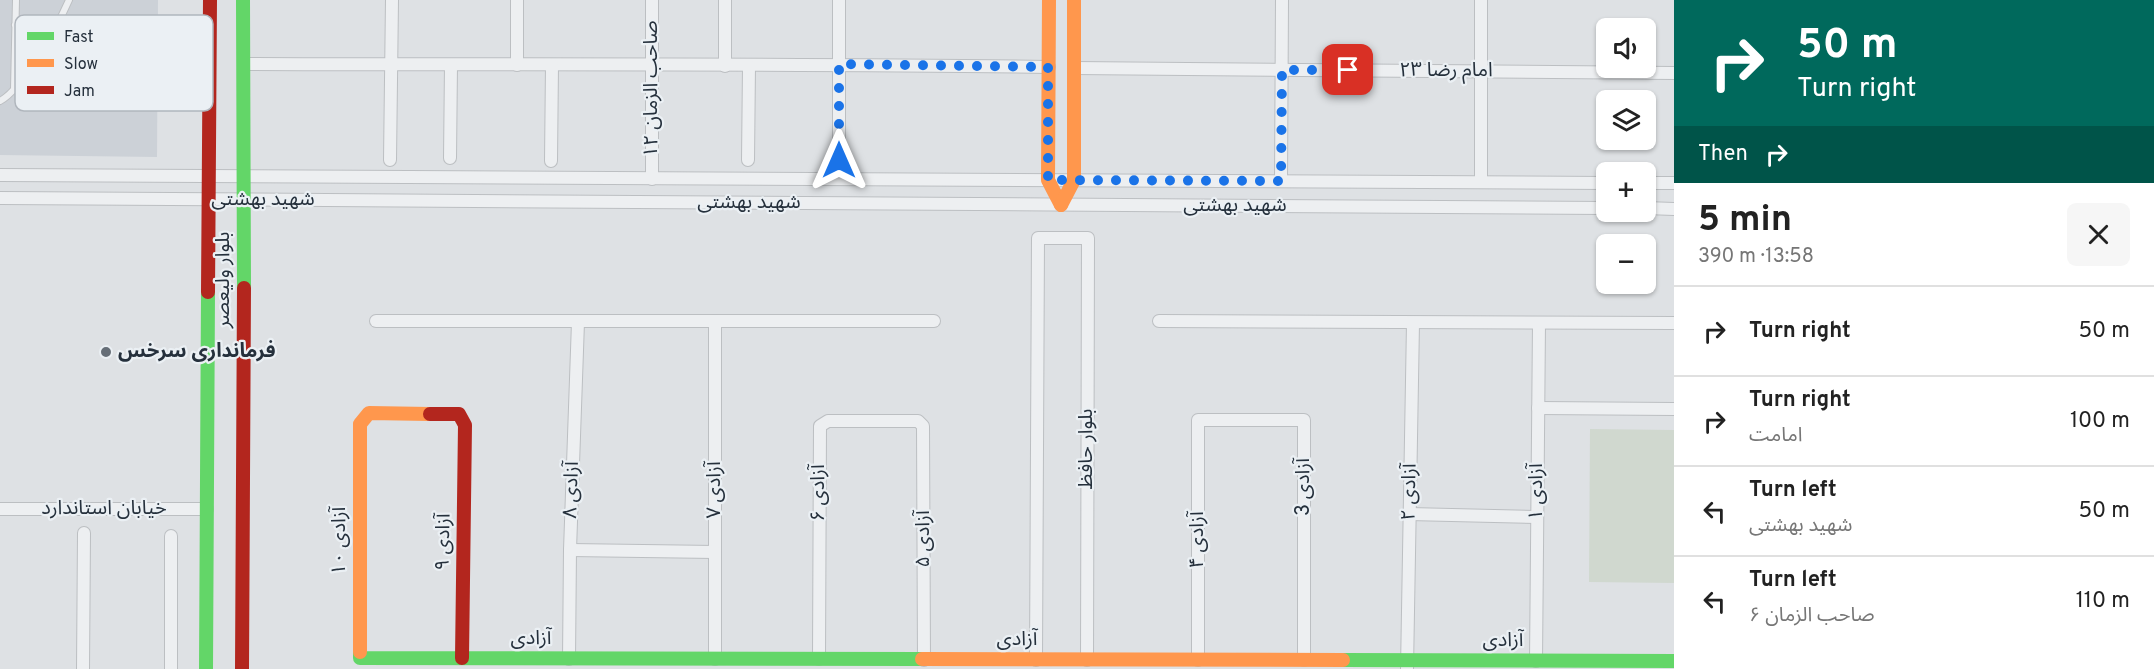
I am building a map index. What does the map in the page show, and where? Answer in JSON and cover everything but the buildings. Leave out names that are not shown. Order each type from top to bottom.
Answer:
[{"type":"street","name":"بلوار ولیعصر","points":[[210,0],[210,15]]},
{"type":"street","name":"بلوار ولیعصر","points":[[242,669],[243,0]]},
{"type":"street","points":[[390,160],[392,0]]},
{"type":"street","points":[[517,0],[517,65]]},
{"type":"street","name":"صاحب الزمان ۱۲","points":[[652,0],[652,178]]},
{"type":"street","points":[[725,0],[725,66]]},
{"type":"street","points":[[839,0],[839,160]]},
{"type":"street","points":[[1049,0],[1048,180],[1061,205]]},
{"type":"street","points":[[1061,205],[1074,180],[1074,0]]},
{"type":"street","points":[[1281,181],[1282,0]]},
{"type":"street","points":[[1480,0],[1481,182]]},
{"type":"street","points":[[244,64],[652,66],[839,64],[1048,67]]},
{"type":"street","points":[[450,158],[451,65]]},
{"type":"street","points":[[551,161],[552,65]]},
{"type":"street","points":[[748,160],[749,66]]},
{"type":"street","name":"امام رضا ۲۳","points":[[1074,68],[1674,73]]},
{"type":"street","name":"بلوار ولیعصر","points":[[206,669],[209,111]]},
{"type":"street","name":"شهید بهشتی","points":[[0,175],[1596,183]]},
{"type":"street","points":[[1656,183],[1674,183]]},
{"type":"street","name":"شهید بهشتی","points":[[0,198],[1596,208]]},
{"type":"street","points":[[1656,208],[1674,208]]},
{"type":"street","name":"بلوار حافظ","points":[[1036,660],[1038,238],[1088,238],[1087,660]]},
{"type":"street","points":[[376,321],[934,321]]},
{"type":"street","name":"آزادی ۷","points":[[715,321],[715,659]]},
{"type":"street","points":[[1160,321],[1674,323]]},
{"type":"street","name":"آزادی ۸","points":[[569,659],[570,550],[578,322]]},
{"type":"street","name":"آزادی ۲","points":[[1407,665],[1413,323]]},
{"type":"street","name":"آزادی ۱","points":[[1536,661],[1539,323]]},
{"type":"street","points":[[1538,408],[1674,409]]},
{"type":"street","name":"آزادی ۹","points":[[360,424],[369,413],[414,413],[459,414],[465,425],[462,658]]},
{"type":"street","name":"آزادی ۴","points":[[1198,420],[1198,660]]},
{"type":"street","name":"آزادی 3","points":[[1198,420],[1304,420],[1304,660]]},
{"type":"street","name":"آزادی ۶","points":[[819,659],[820,426],[828,421],[918,421]]},
{"type":"street","name":"آزادی ۵","points":[[918,421],[923,426],[924,660]]},
{"type":"street","name":"آزادی ۱۰","points":[[360,424],[360,658]]},
{"type":"street","name":"خیابان استاندارد","points":[[0,509],[207,509]]},
{"type":"street","points":[[1409,514],[1537,517]]},
{"type":"street","points":[[83,669],[84,533]]},
{"type":"street","points":[[171,536],[171,669]]},
{"type":"street","points":[[570,550],[715,552]]},
{"type":"street","name":"آزادی","points":[[360,658],[569,659],[617,664],[715,659],[1304,660],[1407,665],[1536,661],[1674,661]]},
{"type":"lane","points":[[15,15],[16,0]]},
{"type":"lane","points":[[62,15],[69,0]]},
{"type":"lane","points":[[0,101],[14,91],[15,24]]},
{"type":"shaded area","points":[[0,0],[158,0],[158,15],[15,15],[15,111],[157,111],[157,157],[0,155]]},
{"type":"shaded area","points":[[1590,429],[1674,430],[1674,583],[1589,582]]},
{"type":"traffic: fast","points":[[243,0],[244,288]]},
{"type":"traffic: fast","points":[[206,669],[208,292]]},
{"type":"traffic: fast","points":[[360,652],[360,658],[922,659]]},
{"type":"traffic: fast","points":[[1343,660],[1674,661]]},
{"type":"traffic: slow","points":[[1049,0],[1048,180],[1061,205]]},
{"type":"traffic: slow","points":[[1061,205],[1074,180],[1074,0]]},
{"type":"traffic: slow","points":[[360,652],[360,424],[369,413],[430,414]]},
{"type":"traffic: slow","points":[[922,659],[1343,660]]},
{"type":"traffic: jam","points":[[210,0],[210,15]]},
{"type":"traffic: jam","points":[[208,292],[209,111]]},
{"type":"traffic: jam","points":[[242,669],[244,288]]},
{"type":"traffic: jam","points":[[430,414],[459,414],[465,425],[462,658]]},
{"type":"place","name":"فرمانداری سرخس","points":[[106,352]]},
{"type":"route","points":[[839,160],[839,64],[1048,67],[1048,180],[1281,181],[1282,70],[1348,70]]}]
